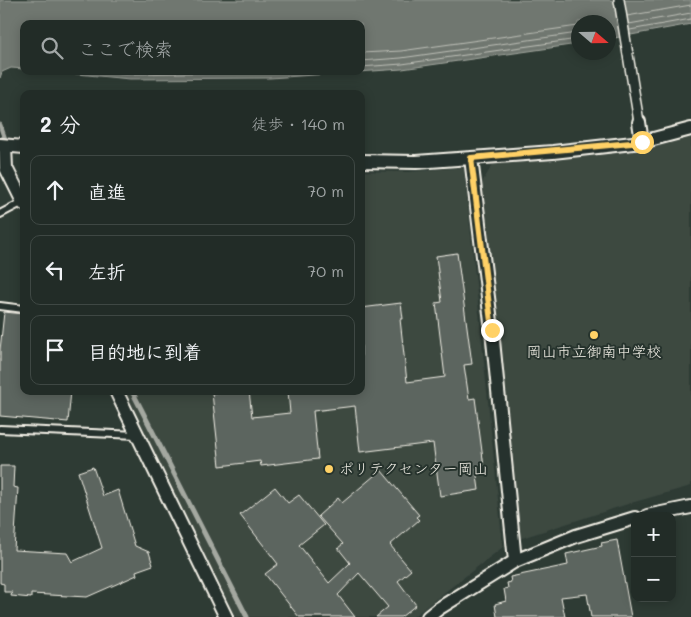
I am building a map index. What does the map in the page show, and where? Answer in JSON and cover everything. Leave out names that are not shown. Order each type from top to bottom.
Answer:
[{"type":"street","points":[[619,0],[642,142]]},
{"type":"street","points":[[365,161],[416,162],[642,142],[691,129]]},
{"type":"street","points":[[20,147],[2,145],[6,168],[20,197]]},
{"type":"street","points":[[471,158],[492,330],[515,561]]},
{"type":"street","points":[[118,395],[226,617]]},
{"type":"street","points":[[667,512],[691,507]]},
{"type":"street","points":[[428,617],[438,613],[515,561],[576,536],[631,519]]},
{"type":"lane","points":[[0,214],[20,204]]},
{"type":"lane","points":[[0,306],[20,308]]},
{"type":"lane","points":[[0,429],[137,435]]},
{"type":"shaded area","name":"岡山市立御南中学校","points":[[691,137],[691,486],[519,539],[481,184],[493,164],[644,149]]},
{"type":"shaded area","name":"ポリテクセンター岡山","points":[[464,167],[503,547],[413,617],[235,617],[126,395],[365,395],[365,171],[407,172]]},
{"type":"water","points":[[0,0],[691,0],[691,24],[616,38],[616,15],[571,15],[571,45],[402,69],[365,72],[365,20],[20,20],[20,69],[11,68],[2,72],[0,78]]},
{"type":"water","points":[[88,75],[314,75],[270,78],[130,79]]},
{"type":"building","points":[[457,253],[472,364],[464,365],[469,399],[475,398],[484,467],[476,468],[479,490],[440,496],[433,443],[360,452],[355,406],[313,411],[318,459],[261,466],[260,461],[220,466],[212,395],[249,395],[252,417],[290,413],[288,395],[365,395],[365,308],[401,303],[403,319],[400,319],[407,382],[445,377],[436,303],[442,302],[436,256]]},
{"type":"building","points":[[4,312],[20,314],[20,395],[71,395],[68,422],[0,416],[0,350]]},
{"type":"building","points":[[0,466],[14,466],[13,487],[18,488],[14,550],[67,553],[72,562],[102,548],[78,472],[93,467],[103,496],[118,490],[135,546],[149,552],[153,565],[136,571],[137,575],[87,597],[31,594],[31,598],[11,596],[12,592],[4,592],[4,584],[0,583]]},
{"type":"building","points":[[381,470],[419,515],[416,517],[419,520],[390,545],[411,570],[398,581],[416,605],[401,617],[376,617],[388,607],[359,573],[338,595],[355,617],[299,617],[265,574],[278,564],[240,515],[275,487],[288,503],[299,495],[324,525],[299,545],[329,583],[350,563],[338,548],[343,544],[318,516],[338,498],[342,503]]},
{"type":"building","points":[[617,540],[631,617],[591,617],[587,594],[561,597],[565,617],[497,617],[495,604],[506,601],[504,589],[508,588],[507,583],[511,582],[510,577],[568,565],[566,554],[602,546],[601,543]]},
{"type":"waterway","points":[[0,125],[6,142]]},
{"type":"waterway","points":[[134,395],[247,617]]},
{"type":"place","name":"岡山市立御南中学校","points":[[594,335]]},
{"type":"place","name":"ポリテクセンター岡山","points":[[329,469]]},
{"type":"route","points":[[492,330],[471,158],[553,152],[642,142]]}]
